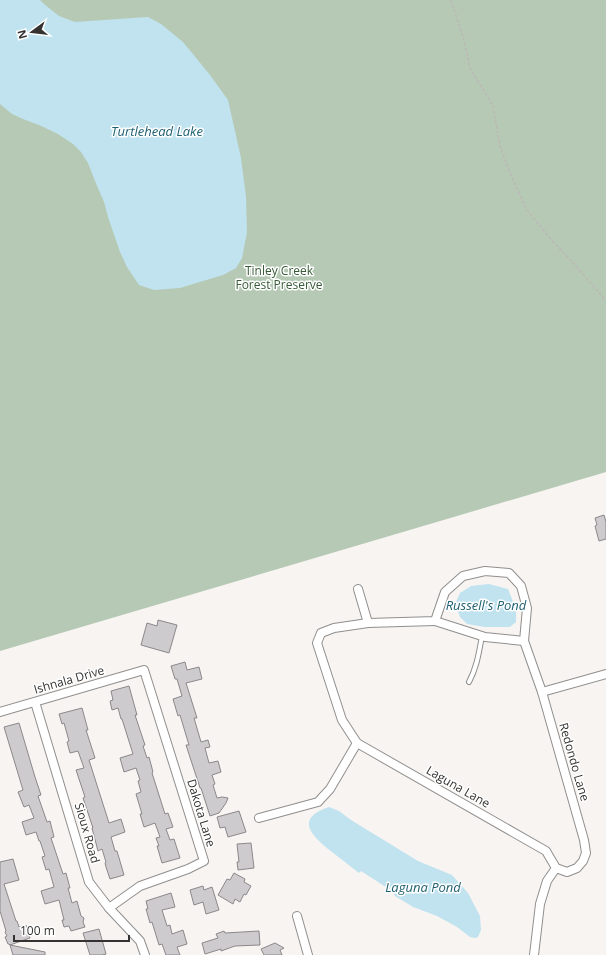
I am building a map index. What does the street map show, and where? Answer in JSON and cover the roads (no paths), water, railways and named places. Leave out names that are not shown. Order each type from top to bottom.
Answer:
[{"type":"street","name":"Redondo Lane","points":[[435,621],[445,592],[463,576],[485,572],[509,573],[521,586],[527,608],[524,641],[542,692],[584,840],[586,854],[583,862],[576,868],[567,872],[556,868]]},
{"type":"street","points":[[358,589],[368,624],[435,621],[482,636],[524,641]]},
{"type":"street","name":"Laguna Lane","points":[[368,624],[334,628],[321,633],[317,643],[342,720],[357,743],[546,851],[556,868]]},
{"type":"street","name":"Ishnala Drive","points":[[0,712],[144,670]]},
{"type":"street","name":"Dakota Lane","points":[[109,908],[140,886],[204,862],[144,670]]},
{"type":"street","points":[[542,692],[606,674]]},
{"type":"street","name":"Sioux Road","points":[[35,702],[89,882],[109,908],[140,942],[145,955]]},
{"type":"street","points":[[259,818],[318,802],[330,789],[357,743]]},
{"type":"street","points":[[534,955],[540,904],[547,880],[556,868]]},
{"type":"street","points":[[297,916],[308,955]]},
{"type":"lane","points":[[469,682],[478,661],[482,636]]},
{"type":"water","name":"Turtlehead Lake","points":[[0,0],[40,0],[59,16],[75,22],[148,17],[161,24],[183,42],[228,100],[241,158],[246,197],[247,232],[242,258],[236,268],[223,275],[180,288],[154,290],[139,285],[127,267],[120,252],[104,202],[88,163],[81,152],[73,144],[58,134],[12,114],[0,104]]},
{"type":"water","name":"Russell's Pond","points":[[489,584],[508,589],[516,609],[516,622],[510,627],[485,627],[467,624],[460,617],[455,604],[460,593],[471,586]]},
{"type":"water","name":"Laguna Pond","points":[[329,807],[339,811],[418,861],[452,875],[468,893],[480,916],[481,930],[478,937],[470,937],[457,927],[437,916],[413,907],[395,896],[392,891],[361,871],[359,873],[318,840],[313,834],[309,823],[312,817],[318,812]]},
{"type":"park label","name":"Tinley Creek Forest Preserve","points":[[279,278]]}]
